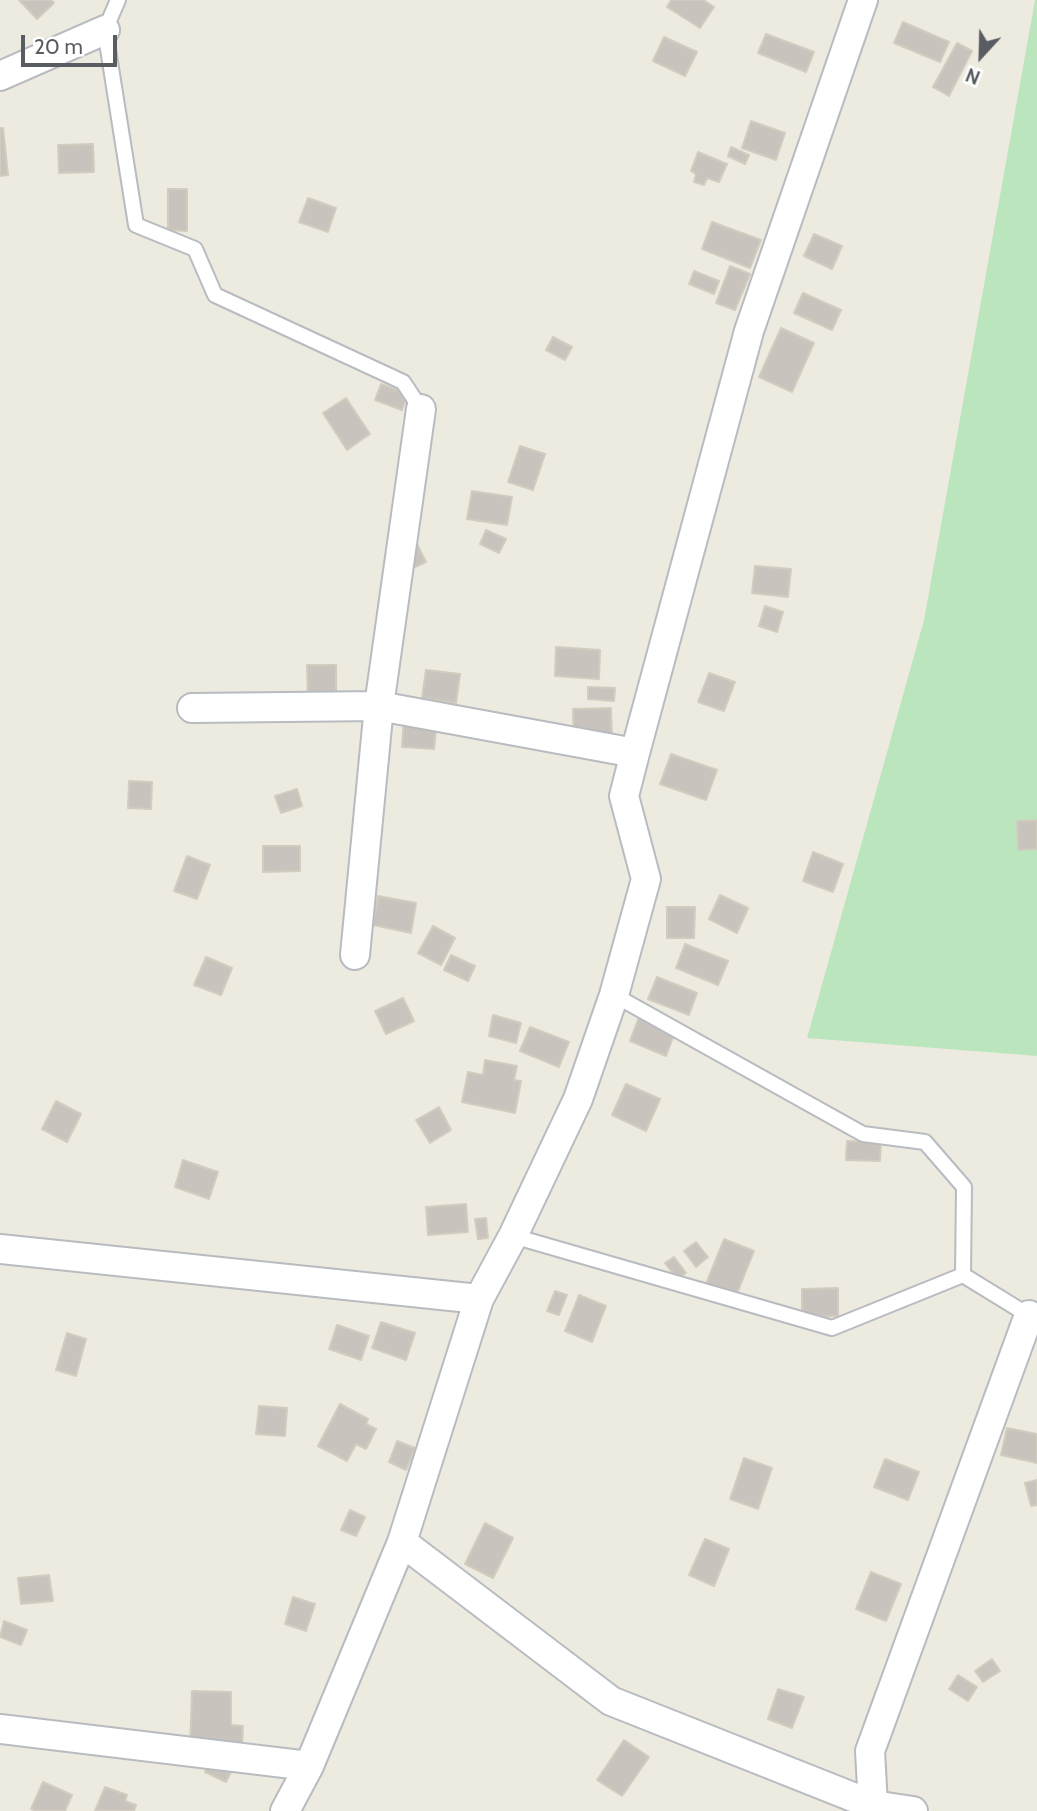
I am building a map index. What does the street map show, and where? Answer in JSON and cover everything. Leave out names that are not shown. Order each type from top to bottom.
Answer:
[{"type":"street","points":[[285,1811],[309,1766],[402,1542],[479,1298],[513,1236],[578,1099],[614,995],[646,879],[624,796],[749,331],[863,0]]},
{"type":"street","points":[[0,76],[105,30]]},
{"type":"street","points":[[355,955],[379,706],[421,409]]},
{"type":"street","points":[[192,708],[379,706],[635,753]]},
{"type":"street","points":[[0,1249],[479,1298]]},
{"type":"street","points":[[873,1805],[870,1751],[1033,1317]]},
{"type":"street","points":[[402,1542],[611,1701],[873,1805],[914,1811]]},
{"type":"street","points":[[0,1729],[309,1766]]},
{"type":"lane","points":[[118,0],[105,30],[136,225],[195,249],[215,295],[403,382],[421,409]]},
{"type":"lane","points":[[614,995],[863,1134],[925,1142],[964,1187],[963,1275]]},
{"type":"lane","points":[[513,1236],[832,1328],[963,1275]]},
{"type":"lane","points":[[963,1275],[1033,1317]]},
{"type":"green space","points":[[1035,0],[1037,1056],[807,1038],[924,620]]},
{"type":"building","points":[[19,0],[51,0],[54,3],[37,19]]},
{"type":"building","points":[[671,0],[703,0],[714,7],[700,28],[667,7]]},
{"type":"building","points":[[903,22],[949,42],[940,62],[894,43]]},
{"type":"building","points":[[766,34],[814,52],[806,72],[758,53]]},
{"type":"building","points":[[664,37],[697,52],[685,76],[653,61]]},
{"type":"building","points":[[957,43],[972,51],[949,96],[933,87]]},
{"type":"building","points":[[751,121],[785,133],[776,160],[742,148]]},
{"type":"building","points":[[0,128],[3,128],[8,175],[0,176]]},
{"type":"building","points":[[93,144],[94,172],[59,173],[58,145]]},
{"type":"building","points":[[731,147],[749,155],[745,164],[728,156]]},
{"type":"building","points":[[698,152],[727,164],[719,182],[707,178],[704,185],[694,182],[696,174],[691,171]]},
{"type":"building","points":[[168,189],[187,189],[187,231],[168,230]]},
{"type":"building","points":[[308,198],[336,208],[328,232],[299,222]]},
{"type":"building","points":[[712,222],[761,240],[750,268],[702,249]]},
{"type":"building","points":[[814,234],[842,246],[832,269],[804,256]]},
{"type":"building","points":[[730,266],[750,274],[735,310],[716,303]]},
{"type":"building","points":[[694,271],[719,281],[714,294],[689,284]]},
{"type":"building","points":[[803,293],[841,310],[832,330],[794,313]]},
{"type":"building","points":[[781,328],[814,343],[792,392],[759,377]]},
{"type":"building","points":[[553,337],[572,347],[565,360],[546,350]]},
{"type":"building","points":[[381,384],[408,394],[402,410],[375,400]]},
{"type":"building","points":[[346,398],[370,434],[347,450],[323,413]]},
{"type":"building","points":[[520,446],[545,454],[533,490],[508,482]]},
{"type":"building","points":[[472,491],[512,497],[507,525],[467,519]]},
{"type":"building","points":[[486,530],[506,539],[499,553],[480,544]]},
{"type":"building","points":[[414,538],[426,562],[415,567],[403,543]]},
{"type":"building","points":[[755,566],[791,569],[788,597],[752,593]]},
{"type":"building","points":[[765,606],[783,612],[777,632],[759,626]]},
{"type":"building","points":[[556,647],[600,650],[599,679],[555,676]]},
{"type":"building","points":[[307,665],[336,665],[336,701],[308,701]]},
{"type":"building","points":[[426,670],[460,674],[456,703],[422,698]]},
{"type":"building","points":[[709,673],[735,682],[724,711],[698,702]]},
{"type":"building","points":[[588,687],[615,688],[614,701],[588,699]]},
{"type":"building","points":[[611,708],[612,739],[574,741],[573,709]]},
{"type":"building","points":[[404,717],[437,720],[434,749],[402,747]]},
{"type":"building","points":[[671,754],[717,770],[706,800],[660,784]]},
{"type":"building","points":[[129,781],[152,782],[151,809],[128,808]]},
{"type":"building","points":[[297,789],[302,806],[281,813],[275,796]]},
{"type":"building","points":[[1037,820],[1037,849],[1018,850],[1017,821]]},
{"type":"building","points":[[263,846],[300,846],[300,871],[263,872]]},
{"type":"building","points":[[813,852],[843,864],[833,892],[803,881]]},
{"type":"building","points":[[187,856],[210,865],[197,899],[174,891]]},
{"type":"building","points":[[720,895],[748,908],[737,933],[709,919]]},
{"type":"building","points":[[378,896],[416,903],[411,933],[373,925]]},
{"type":"building","points":[[667,907],[695,907],[694,938],[667,938]]},
{"type":"building","points":[[433,926],[455,938],[441,965],[418,953]]},
{"type":"building","points":[[685,944],[728,961],[718,985],[676,968]]},
{"type":"building","points":[[451,955],[475,966],[468,981],[444,970]]},
{"type":"building","points":[[206,957],[232,968],[221,995],[194,985]]},
{"type":"building","points":[[657,977],[697,993],[689,1015],[648,999]]},
{"type":"building","points":[[403,998],[414,1021],[386,1034],[375,1011]]},
{"type":"building","points":[[493,1015],[521,1023],[516,1043],[489,1036]]},
{"type":"building","points":[[639,1017],[675,1032],[666,1056],[630,1041]]},
{"type":"building","points":[[530,1027],[569,1042],[559,1067],[520,1051]]},
{"type":"building","points":[[485,1060],[517,1066],[514,1080],[521,1081],[515,1113],[462,1102],[468,1072],[483,1075]]},
{"type":"building","points":[[626,1084],[660,1099],[646,1131],[612,1115]]},
{"type":"building","points":[[56,1101],[81,1114],[67,1142],[42,1129]]},
{"type":"building","points":[[439,1107],[451,1130],[430,1143],[416,1120]]},
{"type":"building","points":[[847,1141],[881,1142],[880,1161],[846,1160]]},
{"type":"building","points":[[183,1160],[218,1172],[209,1199],[175,1187]]},
{"type":"building","points":[[466,1204],[468,1232],[428,1235],[426,1207]]},
{"type":"building","points":[[486,1218],[488,1238],[478,1239],[475,1219]]},
{"type":"building","points":[[724,1239],[754,1251],[736,1296],[706,1284]]},
{"type":"building","points":[[696,1242],[708,1257],[696,1267],[684,1251]]},
{"type":"building","points":[[674,1257],[686,1273],[677,1279],[665,1263]]},
{"type":"building","points":[[838,1288],[838,1316],[802,1317],[802,1289]]},
{"type":"building","points":[[555,1291],[567,1295],[559,1315],[547,1311]]},
{"type":"building","points":[[579,1295],[606,1306],[592,1342],[565,1331]]},
{"type":"building","points":[[381,1322],[415,1333],[406,1360],[372,1348]]},
{"type":"building","points":[[337,1325],[369,1336],[361,1360],[329,1349]]},
{"type":"building","points":[[67,1333],[86,1339],[76,1376],[56,1370]]},
{"type":"building","points":[[340,1404],[368,1419],[366,1424],[376,1429],[366,1449],[356,1444],[347,1461],[318,1446]]},
{"type":"building","points":[[259,1406],[287,1408],[285,1436],[256,1434]]},
{"type":"building","points":[[1007,1428],[1037,1434],[1037,1463],[1001,1455]]},
{"type":"building","points":[[397,1441],[415,1448],[406,1470],[389,1462]]},
{"type":"building","points":[[744,1458],[772,1468],[758,1509],[730,1499]]},
{"type":"building","points":[[885,1459],[919,1472],[908,1500],[874,1487]]},
{"type":"building","points":[[1037,1480],[1037,1505],[1031,1506],[1025,1483]]},
{"type":"building","points":[[350,1510],[365,1517],[356,1536],[341,1530]]},
{"type":"building","points":[[485,1523],[513,1538],[493,1578],[465,1564]]},
{"type":"building","points":[[705,1539],[729,1549],[714,1586],[689,1575]]},
{"type":"building","points":[[871,1572],[901,1584],[886,1621],[856,1609]]},
{"type":"building","points":[[49,1575],[53,1601],[21,1604],[18,1578]]},
{"type":"building","points":[[293,1597],[315,1604],[306,1631],[285,1624]]},
{"type":"building","points":[[4,1621],[27,1630],[21,1645],[0,1637]]},
{"type":"building","points":[[992,1659],[1000,1671],[983,1682],[975,1671]]},
{"type":"building","points":[[958,1675],[977,1687],[968,1701],[949,1689]]},
{"type":"building","points":[[778,1689],[804,1697],[792,1728],[768,1719]]},
{"type":"building","points":[[192,1691],[231,1692],[231,1725],[243,1726],[242,1748],[190,1749]]},
{"type":"building","points":[[624,1740],[649,1757],[622,1796],[597,1780]]},
{"type":"building","points":[[213,1756],[234,1766],[226,1782],[205,1772]]},
{"type":"building","points":[[43,1782],[72,1795],[65,1811],[31,1809]]},
{"type":"building","points":[[105,1787],[127,1795],[125,1801],[136,1805],[134,1811],[95,1811]]}]
